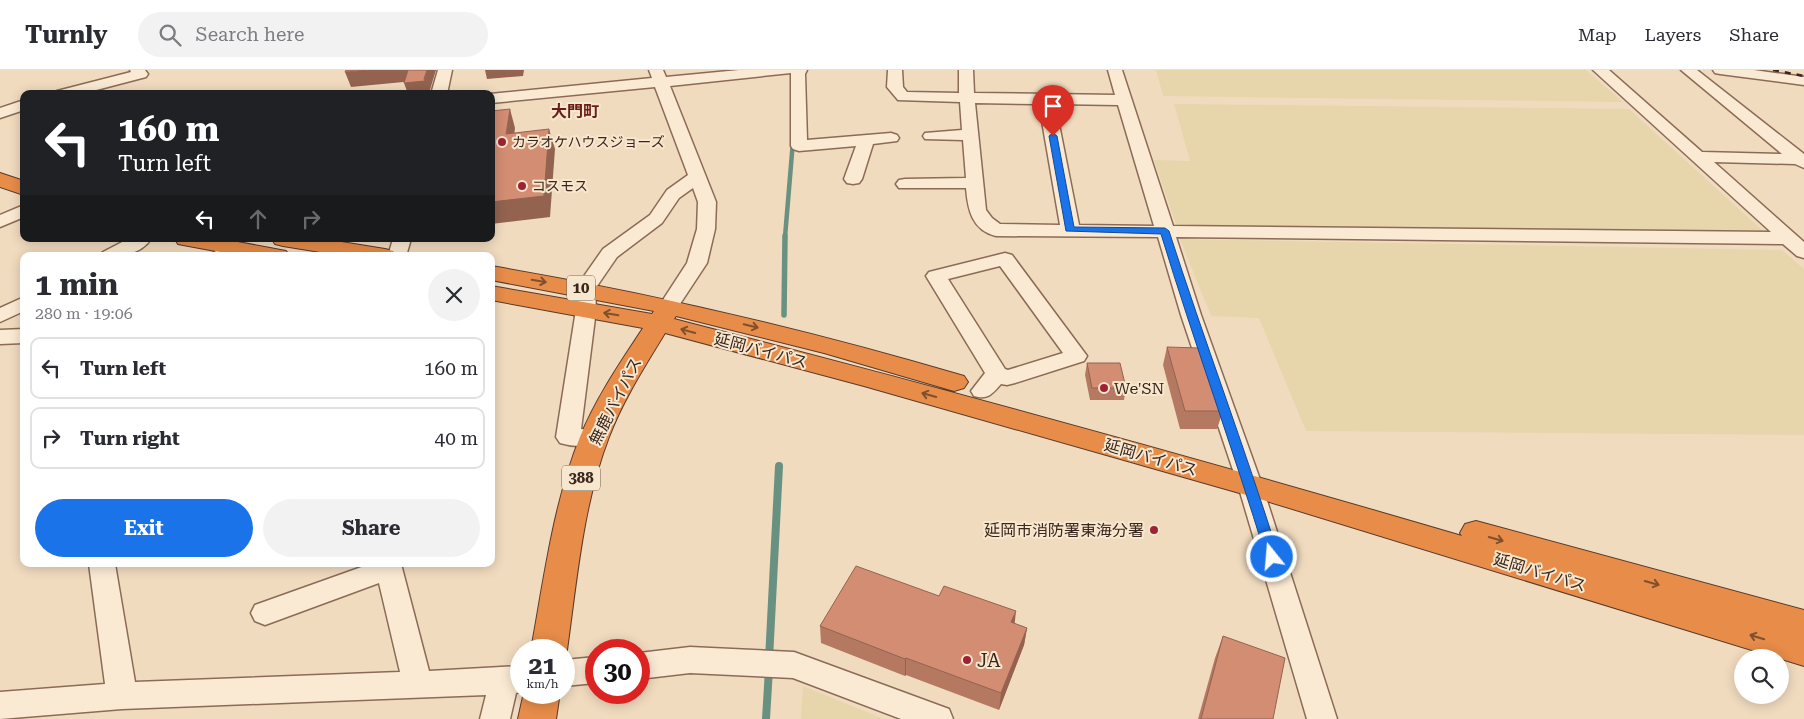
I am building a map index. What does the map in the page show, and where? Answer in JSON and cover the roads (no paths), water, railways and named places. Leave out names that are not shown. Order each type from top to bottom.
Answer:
[{"type":"highway","points":[[0,162],[20,170]]},
{"type":"highway","points":[[0,179],[20,187]]},
{"type":"highway","points":[[196,242],[228,252]]},
{"type":"highway","points":[[301,242],[361,252]]},
{"type":"highway","name":"延岡バイパス","points":[[495,275],[585,299],[831,346],[990,383],[1247,477],[1804,651]]},
{"type":"highway","name":"延岡バイパス","points":[[495,293],[585,299]]},
{"type":"highway","name":"延岡バイパス","points":[[664,315],[868,378],[1804,625]]},
{"type":"highway","name":"無鹿バイパス","points":[[551,639],[576,495],[594,437],[622,383],[664,315]]},
{"type":"highway","points":[[537,719],[540,704]]},
{"type":"street","points":[[78,90],[141,74],[138,70]]},
{"type":"street","points":[[440,90],[445,70]]},
{"type":"street","points":[[495,97],[658,75],[687,80],[786,70]]},
{"type":"street","points":[[800,70],[798,74],[799,146],[891,138]]},
{"type":"street","points":[[895,70],[895,87],[903,97],[1123,100]]},
{"type":"street","points":[[966,70],[977,210],[985,222],[996,230],[1070,229],[1788,238]]},
{"type":"street","points":[[1115,70],[1165,231],[1247,477],[1322,719]]},
{"type":"street","points":[[1600,70],[1804,252]]},
{"type":"street","points":[[1688,70],[1802,160]]},
{"type":"street","points":[[1720,70],[1804,81]]},
{"type":"street","points":[[658,75],[707,202],[706,229],[697,263],[664,315]]},
{"type":"street","points":[[1787,80],[1804,91]]},
{"type":"street","points":[[1046,98],[1070,229]]},
{"type":"street","points":[[0,113],[20,106]]},
{"type":"street","points":[[931,136],[970,135]]},
{"type":"street","points":[[853,179],[866,140]]},
{"type":"street","points":[[1696,157],[1802,160]]},
{"type":"street","points":[[594,437],[568,437],[585,299],[610,253],[656,219],[673,194],[697,176]]},
{"type":"street","points":[[905,184],[974,183]]},
{"type":"street","points":[[0,222],[20,212]]},
{"type":"street","points":[[118,252],[136,242]]},
{"type":"street","points":[[1005,259],[1076,356],[990,383],[936,276],[1005,259]]},
{"type":"street","points":[[0,316],[20,305]]},
{"type":"street","points":[[0,337],[20,336]]},
{"type":"street","points":[[102,567],[122,696]]},
{"type":"street","points":[[265,613],[386,567]]},
{"type":"street","points":[[389,567],[418,684]]},
{"type":"street","points":[[650,665],[690,660],[794,665],[938,719]]},
{"type":"street","points":[[0,706],[122,696],[510,680]]},
{"type":"street","points":[[495,719],[510,686]]},
{"type":"waterway","points":[[785,237],[793,141]]},
{"type":"waterway","points":[[784,315],[785,236]]},
{"type":"waterway","points":[[769,659],[779,466]]},
{"type":"waterway","points":[[766,719],[769,669]]},
{"type":"railway","points":[[1773,70],[1804,76]]},
{"type":"place","name":"カラオケハウスジョーズ","points":[[502,142]]},
{"type":"place","name":"コスモス","points":[[522,186]]},
{"type":"place","name":"We'SN","points":[[1104,388]]},
{"type":"place","name":"延岡市消防署東海分署","points":[[1154,530]]},
{"type":"place","name":"JA","points":[[967,660]]},
{"type":"district","name":"大門町","points":[[575,111]]}]
